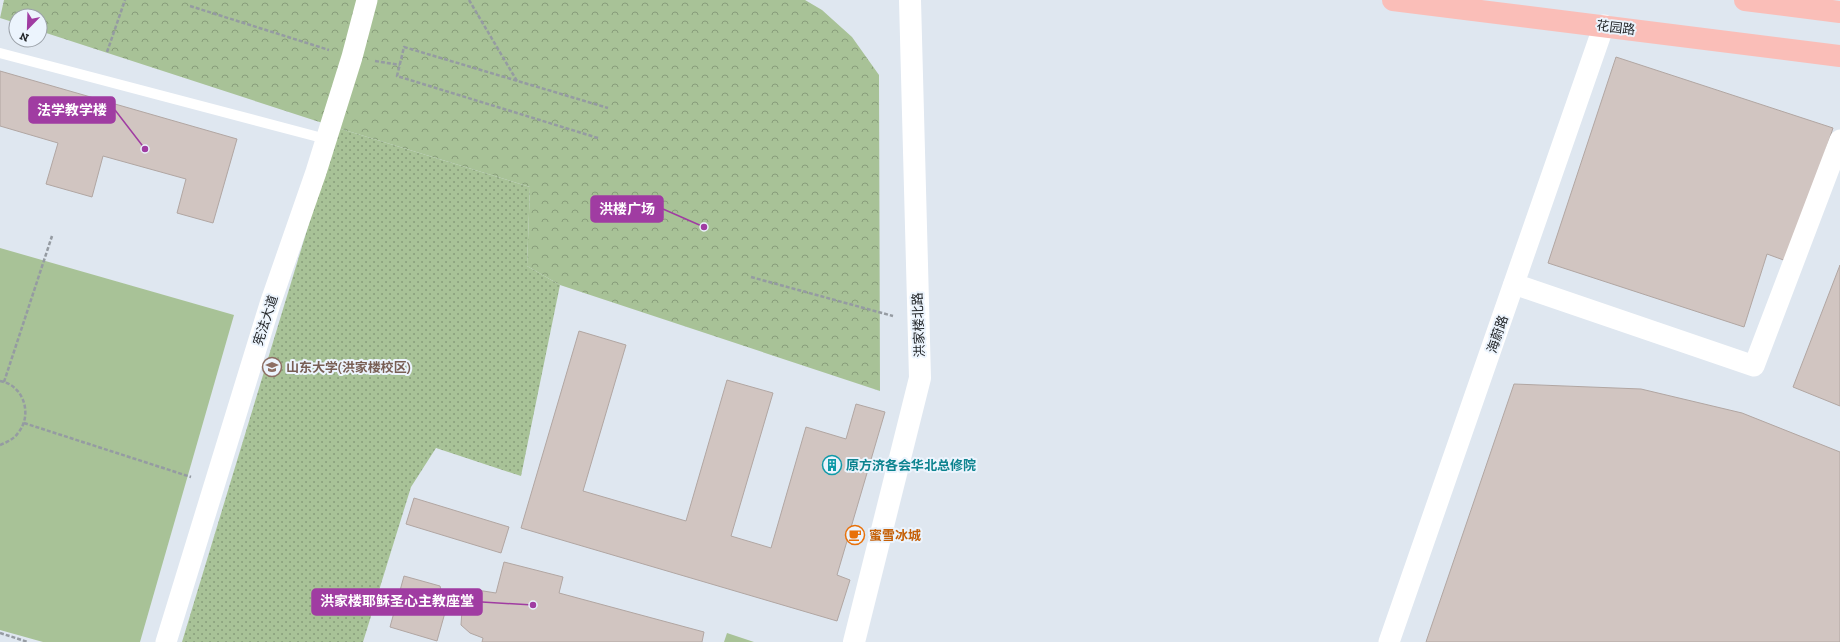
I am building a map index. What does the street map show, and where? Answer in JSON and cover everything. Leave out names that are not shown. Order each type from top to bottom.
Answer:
[{"type":"main road","name":"花园路","points":[[1393,0],[1604,25],[1840,56]]},
{"type":"main road","points":[[1745,0],[1840,12]]},
{"type":"street","name":"宪法大道","points":[[166,642],[213,484],[270,304],[352,57],[367,0]]},
{"type":"street","name":"洪家楼北路","points":[[854,642],[920,378],[910,0]]},
{"type":"street","name":"海蔚路","points":[[1389,642],[1604,25]]},
{"type":"street","points":[[1514,284],[1754,366],[1840,140]]},
{"type":"lane","points":[[0,53],[326,139]]},
{"type":"path","points":[[108,52],[125,0]]},
{"type":"path","points":[[469,0],[517,81]]},
{"type":"path","points":[[190,6],[352,57],[400,65]]},
{"type":"path","points":[[598,138],[397,76],[404,47],[608,108]]},
{"type":"path","points":[[4,382],[52,236]]},
{"type":"path","points":[[751,277],[896,317]]},
{"type":"path","points":[[0,381],[12,385],[19,393],[24,402],[26,412],[24,423],[19,433],[0,445]]},
{"type":"path","points":[[24,423],[213,484]]},
{"type":"path","points":[[0,633],[28,642]]},
{"type":"green space","points":[[4,0],[805,0],[822,10],[852,37],[879,75],[880,391],[560,285],[527,266],[530,187],[338,128],[48,34],[48,8],[8,8],[8,20],[0,18]]},
{"type":"green space","points":[[338,128],[530,187],[527,266],[560,285],[521,476],[436,448],[411,487],[363,642],[182,642]]},
{"type":"green space","points":[[0,248],[234,315],[140,642],[43,642],[0,630]]},
{"type":"green space","points":[[727,633],[754,642],[724,642]]},
{"type":"building","points":[[1616,57],[1833,128],[1789,262],[1767,254],[1744,327],[1548,263]]},
{"type":"building","points":[[0,71],[237,139],[213,223],[177,213],[186,179],[103,156],[92,197],[46,184],[58,143],[0,126]]},
{"type":"building","points":[[1840,265],[1840,406],[1793,387]]},
{"type":"building","name":"原方济各会华北总修院","points":[[579,331],[626,345],[583,491],[686,521],[727,380],[773,393],[731,536],[771,548],[806,427],[846,439],[856,404],[885,412],[837,575],[850,580],[837,621],[521,528]]},
{"type":"building","points":[[1514,384],[1641,389],[1742,413],[1840,452],[1840,642],[1426,642]]},
{"type":"building","points":[[414,498],[509,527],[501,553],[406,524]]},
{"type":"building","points":[[504,562],[563,577],[559,593],[704,632],[702,642],[482,642],[483,638],[470,633],[461,625],[462,610],[465,599],[477,590],[496,593]]},
{"type":"building","points":[[404,576],[440,586],[446,609],[437,641],[390,627]]},
{"type":"place","name":"法学教学楼","points":[[145,149]]},
{"type":"place","name":"洪楼广场","points":[[704,227]]},
{"type":"place","name":"山东大学(洪家楼校区)","points":[[272,367]]},
{"type":"place","name":"原方济各会华北总修院","points":[[832,465]]},
{"type":"place","name":"蜜雪冰城","points":[[855,535]]},
{"type":"place","name":"洪家楼耶稣圣心主教座堂","points":[[533,605]]}]
